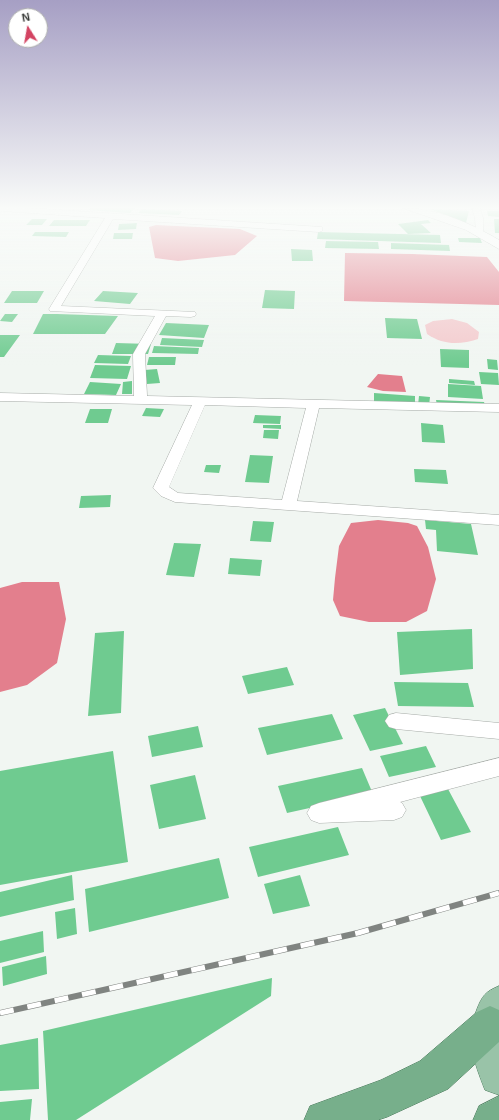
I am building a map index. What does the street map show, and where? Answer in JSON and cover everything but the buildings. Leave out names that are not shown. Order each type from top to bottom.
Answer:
[{"type":"highway","points":[[324,1120],[388,1098],[434,1075],[495,1015]]},
{"type":"highway","points":[[493,1120],[499,1116]]},
{"type":"main road","points":[[495,1015],[489,1044],[493,1064],[499,1076]]},
{"type":"street","points":[[83,260],[54,308],[191,314]]},
{"type":"street","points":[[141,400],[139,354],[162,313]]},
{"type":"street","points":[[0,397],[499,408]]},
{"type":"street","points":[[200,401],[161,488],[166,493],[175,497],[499,520]]},
{"type":"street","points":[[288,506],[313,404]]},
{"type":"street","points":[[396,721],[499,731]]},
{"type":"street","points":[[394,810],[319,813],[499,767]]},
{"type":"shaded area","points":[[345,260],[490,260],[499,272],[499,305],[344,301]]},
{"type":"shaded area","points":[[452,319],[467,323],[479,332],[478,339],[452,343],[433,338],[427,334],[425,325],[433,321]]},
{"type":"shaded area","points":[[378,374],[402,376],[406,392],[383,391],[367,387]]},
{"type":"shaded area","points":[[378,520],[408,523],[417,526],[428,547],[436,579],[427,611],[406,622],[369,622],[340,616],[333,600],[339,546],[351,523]]},
{"type":"shaded area","points":[[22,582],[59,582],[66,619],[57,663],[27,685],[0,692],[0,588]]},
{"type":"railway","points":[[0,1013],[358,933],[499,893]]}]
